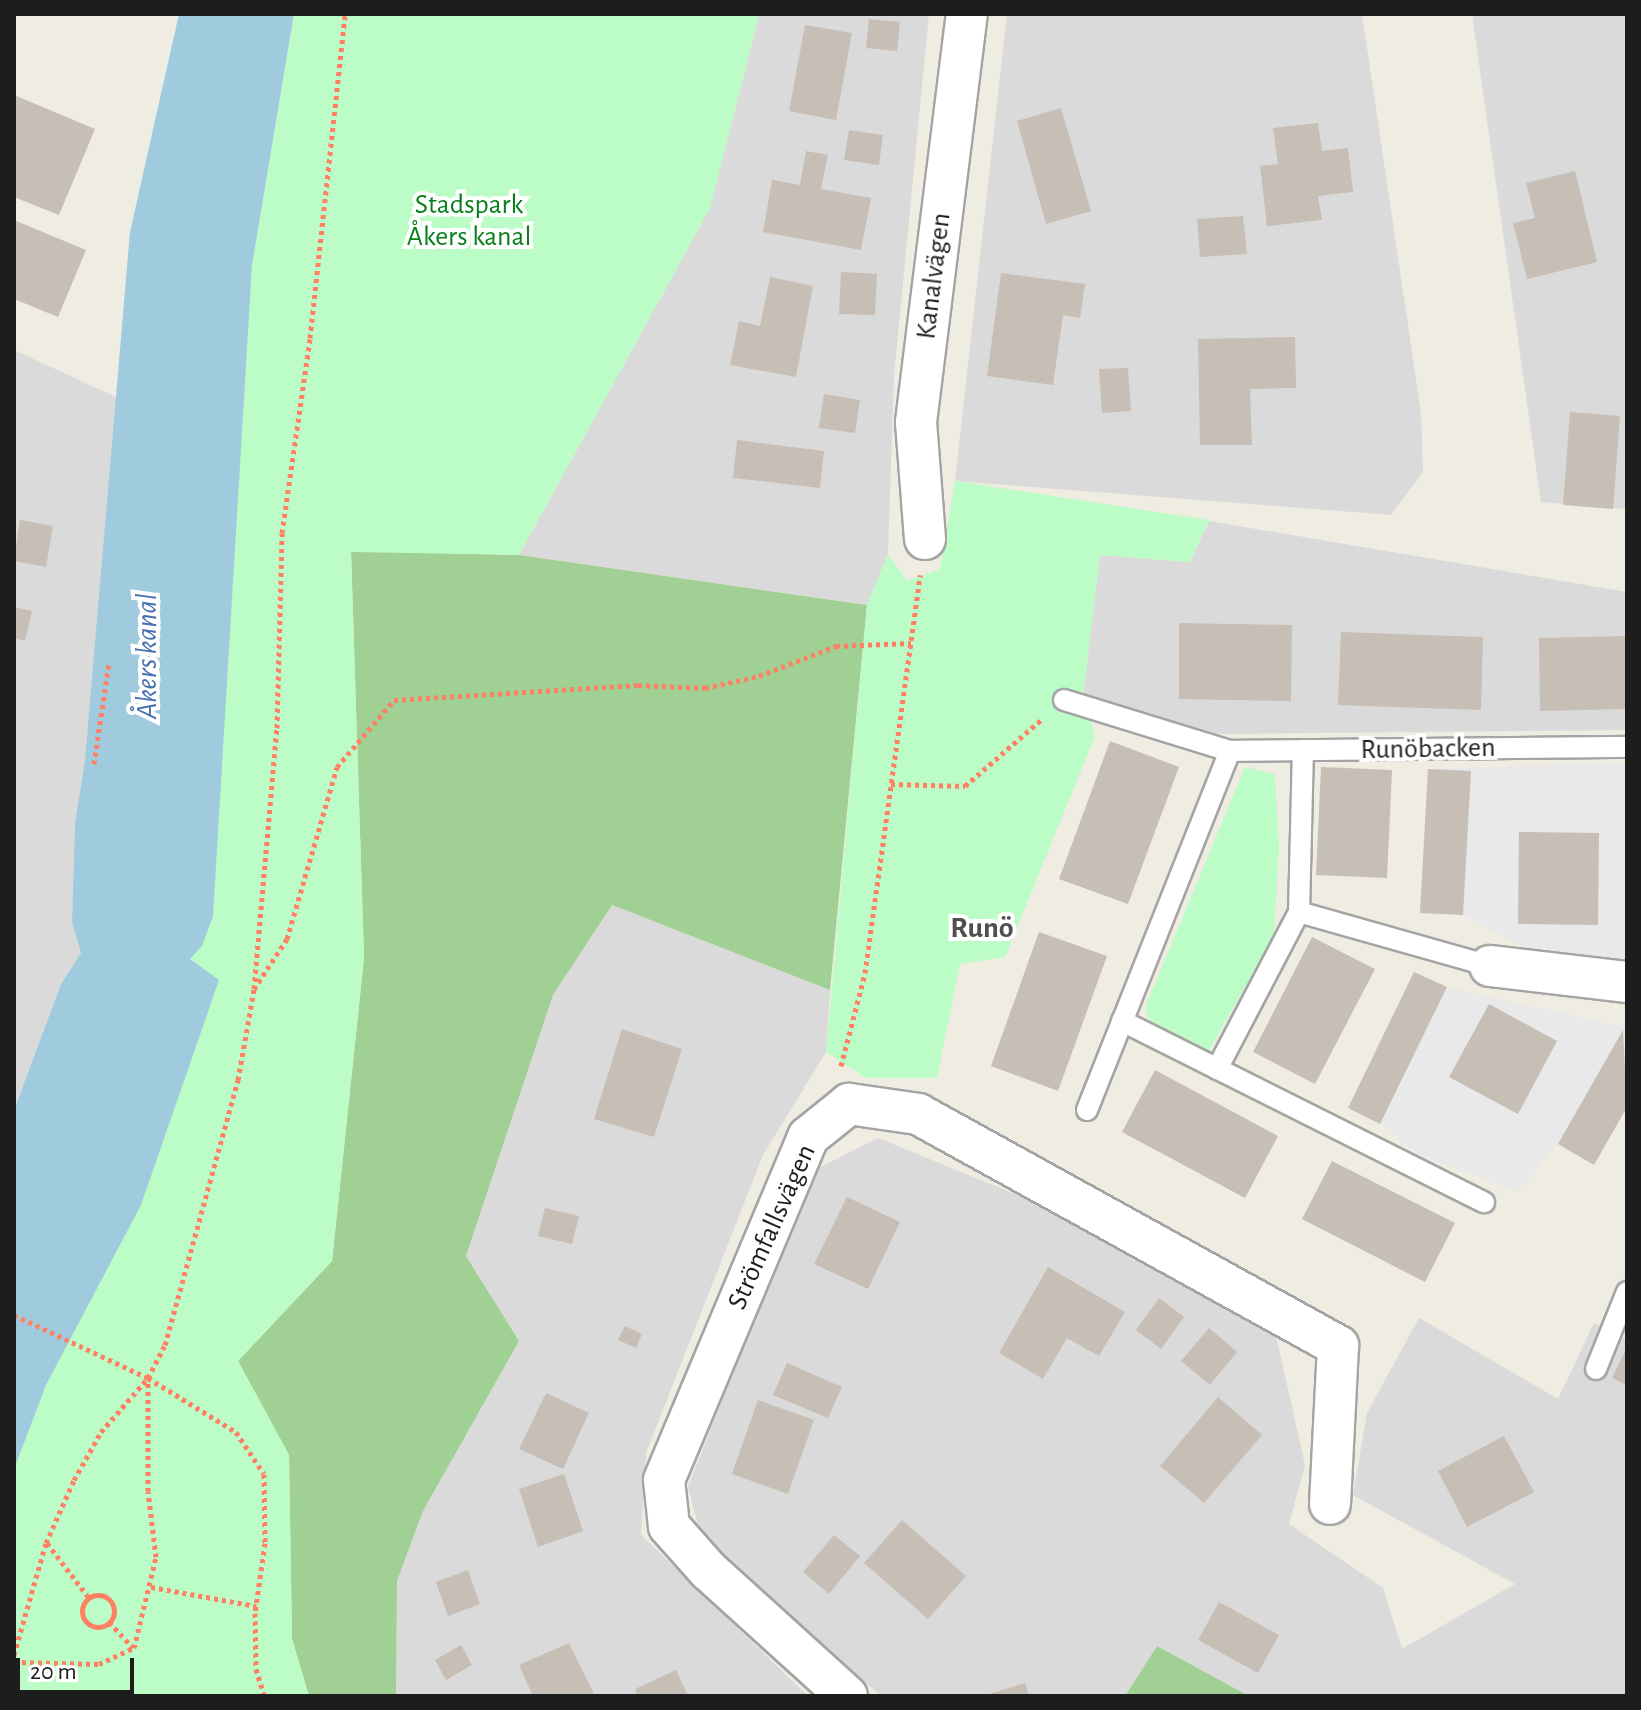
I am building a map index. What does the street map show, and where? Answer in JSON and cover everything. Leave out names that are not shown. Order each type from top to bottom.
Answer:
[{"type":"street","name":"Kanalvägen","points":[[925,539],[916,422],[967,14]]},
{"type":"street","points":[[1490,966],[1627,982]]},
{"type":"street","name":"Strömfallsvägen","points":[[847,1696],[708,1570],[669,1526],[664,1480],[808,1137],[849,1104],[918,1114],[1338,1346],[1330,1504]]},
{"type":"lane","name":"Runöbacken","points":[[1064,700],[1230,751],[1627,747]]},
{"type":"lane","points":[[1217,1069],[1299,912],[1303,750]]},
{"type":"lane","points":[[1087,1110],[1230,751]]},
{"type":"lane","points":[[1299,912],[1490,966]]},
{"type":"lane","points":[[1122,1021],[1484,1202]]},
{"type":"lane","points":[[1596,1369],[1627,1292]]},
{"type":"path","points":[[14,1655],[46,1543],[101,1432],[148,1378],[165,1345],[238,1080],[254,989],[277,728],[282,533],[310,338],[345,14]]},
{"type":"path","points":[[820,1128],[854,1031],[925,539]]},
{"type":"path","points":[[254,989],[287,939],[337,767],[394,700],[638,685],[705,688],[759,676],[836,646],[911,643]]},
{"type":"path","points":[[94,764],[109,663]]},
{"type":"path","points":[[891,784],[965,786],[1064,700]]},
{"type":"path","points":[[14,1315],[148,1378],[236,1432],[264,1474],[265,1543],[256,1606],[256,1669],[264,1696]]},
{"type":"path","points":[[14,1662],[99,1664],[134,1648],[156,1557],[148,1491],[148,1378]]},
{"type":"path","points":[[46,1543],[89,1598]]},
{"type":"path","points":[[151,1587],[256,1606]]},
{"type":"path","points":[[99,1595],[112,1603],[109,1622],[100,1627],[87,1622],[82,1607],[89,1598],[99,1595]]},
{"type":"path","points":[[109,1622],[134,1648]]},
{"type":"shaded area","points":[[759,14],[929,14],[894,376],[888,554],[867,605],[519,555],[710,208]]},
{"type":"shaded area","points":[[1007,14],[1362,14],[1421,413],[1423,472],[1391,515],[955,481]]},
{"type":"shaded area","points":[[1472,14],[1627,14],[1627,509],[1541,502]]},
{"type":"shaded area","points":[[14,350],[118,398],[85,760],[75,823],[72,922],[81,953],[61,984],[14,1110]]},
{"type":"shaded area","points":[[1209,521],[1627,592],[1627,730],[1219,734],[1083,696],[1100,555],[1190,562]]},
{"type":"shaded area","points":[[1627,763],[1627,965],[1532,952],[1463,915],[1420,913],[1428,769]]},
{"type":"shaded area","points":[[612,905],[830,990],[826,1052],[763,1155],[646,1453],[641,1535],[808,1696],[396,1696],[397,1581],[423,1511],[519,1341],[466,1256],[553,995]]},
{"type":"shaded area","points":[[1414,972],[1447,987],[1627,1028],[1627,1107],[1594,1165],[1558,1144],[1518,1192],[1419,1155],[1380,1124],[1348,1108]]},
{"type":"shaded area","points":[[878,1138],[1066,1215],[1276,1336],[1305,1465],[1289,1524],[1383,1588],[1402,1649],[1515,1584],[1353,1495],[1367,1413],[1419,1318],[1558,1399],[1594,1323],[1627,1340],[1627,1696],[1249,1696],[1157,1646],[1125,1696],[881,1696],[701,1536],[688,1487],[811,1172]]},
{"type":"green space","name":"Stadspark Åkers kanal","points":[[294,14],[759,14],[710,208],[519,555],[351,552],[364,958],[332,1261],[238,1361],[289,1455],[292,1639],[309,1696],[14,1696],[14,1469],[189,959],[231,576],[252,265]]},
{"type":"green space","points":[[955,481],[1209,520],[1190,562],[1100,555],[1083,696],[1095,736],[1005,957],[960,964],[937,1078],[866,1078],[826,1052],[867,605],[888,554],[907,581],[940,569]]},
{"type":"green space","points":[[351,551],[519,555],[867,605],[830,990],[612,905],[553,995],[466,1256],[519,1341],[423,1511],[397,1581],[396,1696],[309,1696],[292,1639],[289,1455],[238,1361],[332,1261],[364,958]]},
{"type":"green space","points":[[1245,767],[1275,774],[1279,847],[1274,936],[1208,1052],[1150,1023],[1145,1008]]},
{"type":"green space","points":[[1157,1646],[1249,1696],[1125,1696]]},
{"type":"water","name":"Åkers kanal","points":[[179,14],[294,14],[252,265],[213,916],[202,946],[190,959],[219,980],[141,1205],[46,1385],[14,1469],[14,1110],[61,984],[81,953],[72,922],[75,823],[85,760],[130,232]]},
{"type":"building","points":[[869,19],[900,22],[897,51],[866,48]]},
{"type":"building","points":[[805,25],[852,33],[836,120],[789,111]]},
{"type":"building","points":[[14,95],[95,129],[59,215],[14,197]]},
{"type":"building","points":[[1061,108],[1091,211],[1046,224],[1017,121]]},
{"type":"building","points":[[1318,123],[1322,151],[1348,148],[1353,192],[1318,196],[1322,220],[1267,226],[1260,166],[1278,164],[1273,128]]},
{"type":"building","points":[[849,130],[883,135],[879,165],[844,160]]},
{"type":"building","points":[[806,151],[828,155],[821,189],[871,198],[861,250],[763,232],[772,180],[800,185]]},
{"type":"building","points":[[1575,171],[1597,262],[1527,279],[1513,223],[1535,218],[1526,183]]},
{"type":"building","points":[[1243,216],[1247,254],[1200,257],[1197,219]]},
{"type":"building","points":[[14,220],[86,250],[58,317],[14,299]]},
{"type":"building","points":[[841,272],[877,274],[875,315],[839,314]]},
{"type":"building","points":[[1001,273],[1085,284],[1080,318],[1063,315],[1053,385],[987,376]]},
{"type":"building","points":[[770,277],[813,286],[796,377],[730,365],[739,321],[760,326]]},
{"type":"building","points":[[1295,337],[1296,388],[1250,389],[1252,445],[1200,445],[1198,339]]},
{"type":"building","points":[[1128,368],[1131,411],[1102,413],[1099,369]]},
{"type":"building","points":[[824,394],[860,400],[855,433],[819,428]]},
{"type":"building","points":[[1570,412],[1620,416],[1613,509],[1563,505]]},
{"type":"building","points":[[737,440],[824,451],[820,488],[733,478]]},
{"type":"building","points":[[20,520],[53,526],[46,567],[14,561]]},
{"type":"building","points":[[14,607],[32,611],[25,641],[14,638]]},
{"type":"building","points":[[1179,623],[1292,625],[1291,701],[1179,699]]},
{"type":"building","points":[[1341,632],[1483,637],[1481,710],[1338,705]]},
{"type":"building","points":[[1627,636],[1627,709],[1540,711],[1539,638]]},
{"type":"building","points":[[1110,741],[1179,767],[1128,904],[1059,879]]},
{"type":"building","points":[[1321,767],[1392,770],[1387,878],[1316,875]]},
{"type":"building","points":[[1428,769],[1471,771],[1463,915],[1420,913]]},
{"type":"building","points":[[1519,832],[1599,833],[1598,925],[1518,924]]},
{"type":"building","points":[[1039,932],[1107,956],[1058,1091],[991,1066]]},
{"type":"building","points":[[1312,937],[1375,969],[1315,1084],[1253,1052]]},
{"type":"building","points":[[1414,972],[1447,987],[1380,1124],[1348,1108]]},
{"type":"building","points":[[1489,1004],[1557,1041],[1518,1114],[1449,1077]]},
{"type":"building","points":[[622,1029],[682,1049],[654,1137],[594,1119]]},
{"type":"building","points":[[1623,1030],[1627,1107],[1594,1165],[1558,1144]]},
{"type":"building","points":[[1155,1070],[1278,1136],[1245,1198],[1122,1132]]},
{"type":"building","points":[[1332,1161],[1455,1223],[1425,1282],[1302,1219]]},
{"type":"building","points":[[847,1197],[900,1222],[868,1289],[814,1264]]},
{"type":"building","points":[[545,1208],[579,1216],[572,1244],[538,1236]]},
{"type":"building","points":[[1048,1267],[1125,1312],[1099,1356],[1067,1338],[1043,1379],[999,1353]]},
{"type":"building","points":[[1159,1298],[1184,1317],[1161,1349],[1136,1330]]},
{"type":"building","points":[[625,1326],[642,1334],[636,1348],[618,1340]]},
{"type":"building","points":[[1209,1328],[1237,1352],[1210,1385],[1181,1361]]},
{"type":"building","points":[[1627,1347],[1627,1385],[1612,1378]]},
{"type":"building","points":[[787,1363],[842,1387],[828,1418],[773,1395]]},
{"type":"building","points":[[546,1393],[589,1413],[563,1469],[519,1449]]},
{"type":"building","points":[[1218,1397],[1262,1435],[1204,1503],[1160,1466]]},
{"type":"building","points":[[758,1400],[814,1420],[788,1494],[732,1474]]},
{"type":"building","points":[[1504,1436],[1534,1492],[1467,1527],[1438,1471]]},
{"type":"building","points":[[564,1474],[583,1531],[538,1547],[519,1489]]},
{"type":"building","points":[[902,1520],[966,1576],[928,1619],[864,1563]]},
{"type":"building","points":[[834,1535],[860,1556],[829,1594],[803,1572]]},
{"type":"building","points":[[468,1570],[480,1604],[448,1616],[436,1582]]},
{"type":"building","points":[[1219,1602],[1279,1635],[1258,1673],[1198,1640]]},
{"type":"building","points":[[569,1643],[595,1696],[533,1696],[519,1665]]},
{"type":"building","points":[[461,1645],[472,1665],[446,1680],[435,1660]]},
{"type":"building","points":[[676,1670],[688,1696],[638,1696],[635,1689]]},
{"type":"building","points":[[1025,1683],[1029,1696],[986,1696],[986,1695]]},
{"type":"district","name":"Runö","points":[[982,928]]}]
